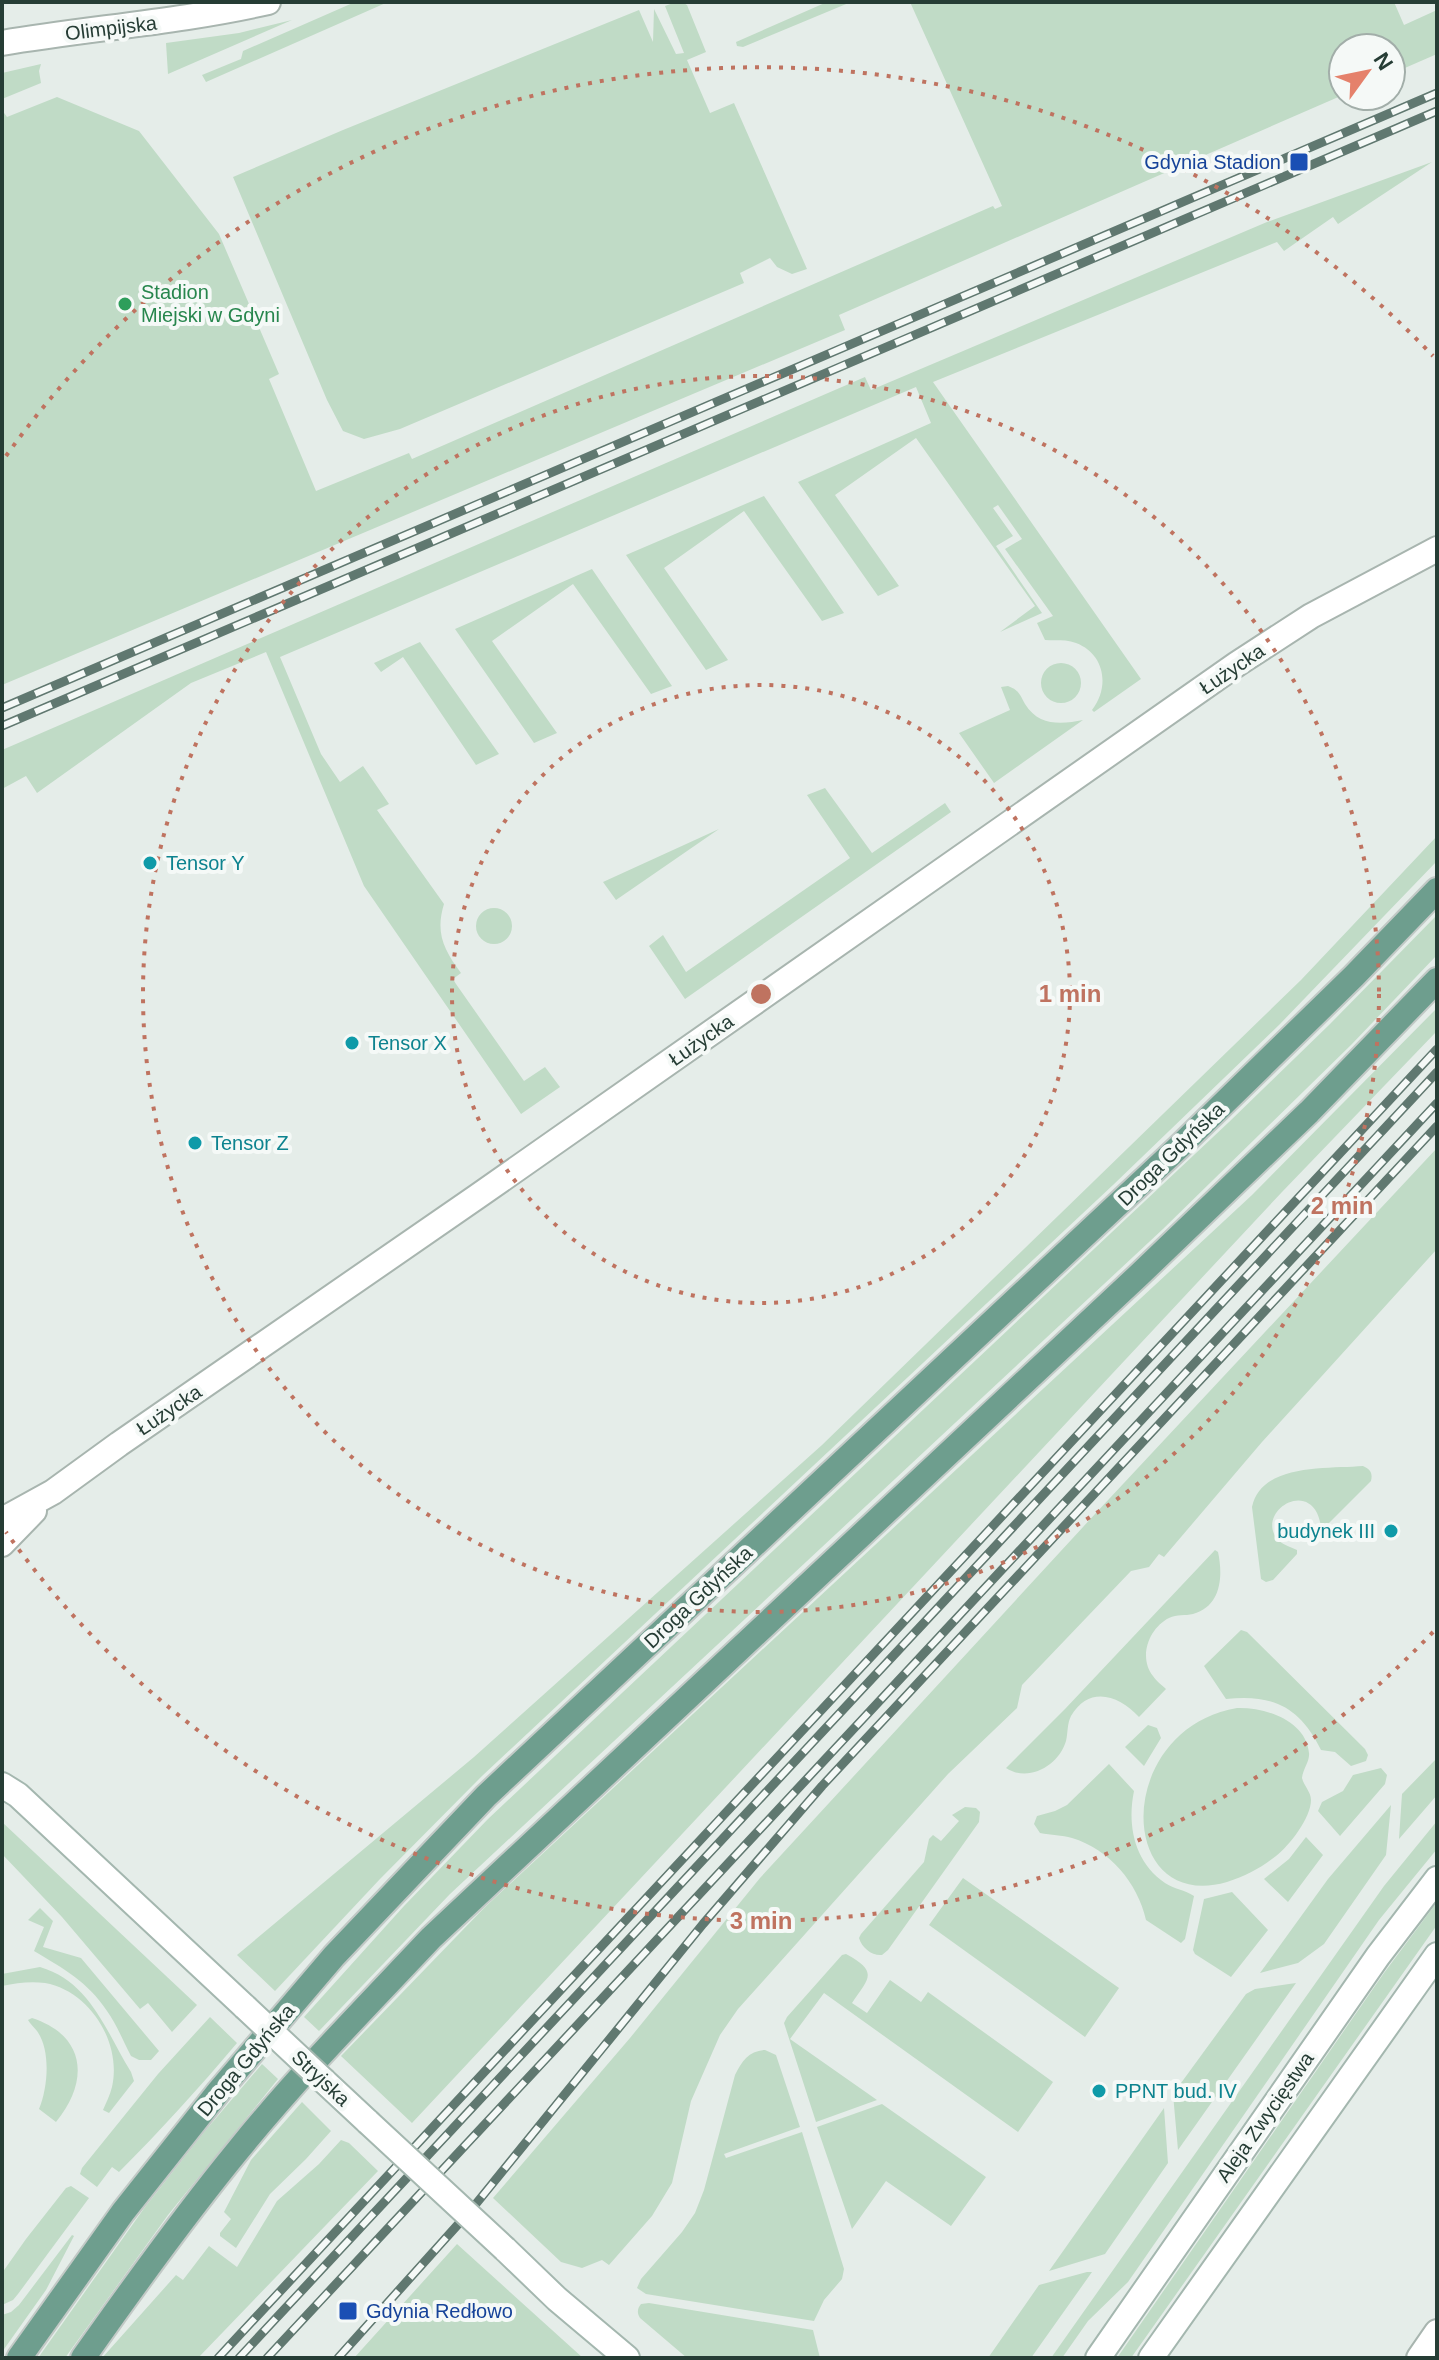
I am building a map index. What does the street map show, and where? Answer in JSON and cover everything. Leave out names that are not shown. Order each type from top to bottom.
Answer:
[{"type":"main road","name":"Droga Gdyńska","points":[[19,2358],[123,2212],[219,2091],[334,1956],[486,1796],[1179,1147],[1437,890]]},
{"type":"main road","points":[[83,2358],[238,2149],[337,2037],[431,1938],[1139,1275],[1309,1112],[1437,980]]},
{"type":"street","name":"Olimpijska","points":[[2,43],[166,22],[268,2]]},
{"type":"street","name":"Łużycka","points":[[2,1520],[53,1492],[1237,664],[1311,616],[1437,549]]},
{"type":"street","name":"Łużycka","points":[[2,1544],[53,1492]]},
{"type":"street","name":"Stryjska","points":[[2,1774],[10,1790],[557,2299],[627,2358]]},
{"type":"street","name":"Aleja Zwycięstwa","points":[[1098,2358],[1378,1956],[1437,1879]]},
{"type":"street","points":[[1151,2358],[1437,1955]]},
{"type":"street","points":[[1419,2358],[1437,2332]]},
{"type":"green space","points":[[355,2],[388,2],[206,82],[202,75],[241,59],[243,51]]},
{"type":"green space","points":[[676,2],[687,5],[706,52],[687,60],[710,113],[734,103],[807,269],[792,274],[777,267],[770,258],[740,273],[744,283],[400,429],[364,439],[343,431],[233,177],[639,10],[653,42],[654,9],[676,54],[684,53],[665,6]]},
{"type":"green space","points":[[827,2],[851,2],[743,47],[737,46],[736,42]]},
{"type":"green space","points":[[910,2],[1394,2],[1404,25],[1437,10],[1437,54],[1407,67],[1407,32],[1327,32],[1327,102],[839,315],[845,330],[2,685],[2,110],[7,117],[57,97],[139,131],[219,234],[279,374],[269,379],[316,491],[409,453],[412,459],[993,206],[995,209],[1002,206]]},
{"type":"green space","points":[[292,20],[168,74],[166,43],[239,33]]},
{"type":"green space","points":[[41,64],[41,83],[2,99],[2,73]]},
{"type":"green space","points":[[1432,162],[1338,224],[1333,217],[1284,251],[1277,242],[933,382],[1141,679],[1094,712],[1092,710],[1098,701],[1102,682],[1099,663],[1086,648],[1076,643],[1045,640],[1037,623],[1053,616],[1005,549],[1022,539],[998,505],[993,508],[1013,536],[996,546],[1042,613],[1000,632],[1035,606],[916,438],[835,495],[899,586],[878,596],[798,482],[931,423],[916,387],[280,657],[321,754],[340,782],[363,766],[389,804],[377,810],[444,904],[441,933],[450,957],[461,973],[453,979],[456,984],[524,1081],[545,1067],[560,1087],[521,1114],[364,886],[266,652],[191,683],[37,793],[26,776],[2,789],[2,750],[865,377],[871,390],[1267,222]]},
{"type":"green space","points":[[764,496],[844,613],[822,621],[744,511],[664,568],[728,660],[706,670],[626,555]]},
{"type":"green space","points":[[592,569],[672,686],[651,694],[573,584],[492,641],[557,733],[534,743],[455,629]]},
{"type":"green space","points":[[420,642],[499,754],[476,765],[403,657],[381,672],[374,663]]},
{"type":"green space","points":[[1061,663],[1075,669],[1081,683],[1075,697],[1061,703],[1047,697],[1041,683],[1047,669]]},
{"type":"green space","points":[[1008,686],[1019,693],[1037,717],[1060,723],[1083,720],[994,783],[959,733],[1010,710],[1001,687]]},
{"type":"green space","points":[[825,788],[872,853],[945,803],[951,812],[685,999],[649,946],[663,935],[686,972],[850,858],[807,795]]},
{"type":"green space","points":[[719,829],[616,900],[603,882]]},
{"type":"green space","points":[[1437,836],[1437,861],[1280,1024],[1113,1185],[482,1776],[275,1991],[237,1955],[474,1757],[822,1445],[1301,980]]},
{"type":"green space","points":[[494,908],[506,914],[512,926],[506,938],[494,944],[482,938],[476,926],[482,914]]},
{"type":"green space","points":[[1437,915],[1437,955],[1352,1044],[1163,1229],[450,1894],[319,2031],[304,2017],[488,1819],[1229,1122]]},
{"type":"green space","points":[[1437,1008],[1437,1031],[1282,1192],[412,2123],[341,2056],[484,1908],[1252,1195]]},
{"type":"green space","points":[[1437,1148],[1437,1249],[1262,1442],[1164,1557],[1159,1554],[1149,1567],[1131,1571],[1022,1685],[1017,1708],[948,1774],[738,2009],[720,2035],[691,2101],[672,2183],[652,2216],[609,2265],[602,2260],[582,2268],[561,2262],[493,2198],[630,2038],[760,1878]]},
{"type":"green space","points":[[1363,1466],[1370,1472],[1371,1481],[1325,1527],[1321,1526],[1310,1504],[1301,1501],[1283,1506],[1276,1513],[1273,1531],[1279,1541],[1297,1550],[1297,1554],[1273,1580],[1266,1582],[1261,1579],[1252,1507],[1258,1493],[1268,1482],[1282,1475]]},
{"type":"green space","points":[[1215,1550],[1220,1561],[1220,1580],[1215,1597],[1203,1610],[1169,1618],[1156,1629],[1148,1644],[1146,1660],[1149,1668],[1166,1689],[1139,1717],[1113,1699],[1095,1697],[1086,1700],[1071,1716],[1066,1741],[1050,1764],[1024,1773],[1006,1768],[1065,1709]]},
{"type":"green space","points":[[1241,1630],[1247,1632],[1365,1749],[1368,1755],[1366,1761],[1351,1766],[1335,1752],[1321,1750],[1304,1723],[1283,1706],[1258,1699],[1226,1699],[1204,1666]]},
{"type":"green space","points":[[1237,1708],[1271,1713],[1300,1732],[1309,1753],[1302,1778],[1311,1797],[1310,1807],[1293,1839],[1265,1864],[1227,1882],[1190,1885],[1164,1871],[1148,1847],[1144,1815],[1150,1781],[1167,1749],[1196,1723]]},
{"type":"green space","points":[[1148,1725],[1157,1728],[1161,1738],[1144,1766],[1125,1747]]},
{"type":"green space","points":[[1437,1758],[1437,1795],[1399,1839],[1402,1794]]},
{"type":"green space","points":[[1109,1764],[1134,1791],[1133,1830],[1146,1865],[1165,1883],[1194,1896],[1185,1939],[1181,1943],[1146,1920],[1129,1881],[1110,1859],[1072,1838],[1040,1833],[1034,1824],[1037,1816],[1067,1805]]},
{"type":"green space","points":[[1381,1768],[1387,1775],[1385,1784],[1340,1836],[1318,1811],[1322,1802],[1343,1791],[1353,1775]]},
{"type":"green space","points":[[1391,1805],[1386,1855],[1324,1944],[1298,1963],[1260,1973],[1328,1879]]},
{"type":"green space","points":[[965,1807],[976,1808],[980,1812],[979,1822],[888,1950],[882,1955],[868,1951],[860,1942],[861,1934],[924,1862],[929,1839],[933,1835],[941,1841],[959,1821],[952,1815]]},
{"type":"green space","points":[[1437,1821],[1437,1849],[1379,1920],[1128,2282],[1088,2321],[1062,2358],[1051,2358],[1384,1886]]},
{"type":"green space","points":[[2,1822],[197,2005],[172,2032],[148,2003],[140,2009],[62,1917],[2,1854]]},
{"type":"green space","points":[[1306,1837],[1323,1855],[1288,1902],[1264,1879],[1289,1859]]},
{"type":"green space","points":[[963,1878],[1119,1988],[1085,2037],[929,1925]]},
{"type":"green space","points":[[1232,1892],[1268,1930],[1231,1977],[1193,1950],[1204,1899]]},
{"type":"green space","points":[[1437,1902],[1437,1925],[1131,2358],[1117,2358],[1384,1973]]},
{"type":"green space","points":[[40,1908],[53,1921],[43,1947],[81,1958],[159,2051],[151,2060],[131,2056],[111,2016],[91,1992],[74,1976],[34,1951],[44,1927],[28,1920]]},
{"type":"green space","points":[[846,1954],[867,1971],[866,1981],[852,2003],[867,2013],[890,1980],[921,2002],[928,1992],[1053,2082],[1018,2132],[824,1993],[790,2039],[877,2100],[816,2122],[784,2023]]},
{"type":"green space","points":[[40,1967],[58,1974],[85,1996],[131,2072],[134,2081],[109,2113],[103,2110],[112,2087],[112,2053],[107,2037],[89,2008],[76,1996],[45,1983],[2,1986],[2,1974]]},
{"type":"green space","points":[[1296,1983],[1178,2150],[1173,2094],[1246,1994],[1255,1989]]},
{"type":"green space","points":[[210,2017],[237,2043],[134,2157],[119,2172],[112,2167],[97,2187],[80,2174],[82,2168],[158,2074]]},
{"type":"green space","points":[[32,2018],[64,2036],[77,2062],[74,2091],[56,2122],[39,2109],[46,2080],[46,2058],[41,2039],[28,2020]]},
{"type":"green space","points":[[765,2050],[776,2055],[800,2127],[724,2154],[726,2158],[802,2132],[844,2269],[842,2279],[824,2300],[814,2321],[646,2294],[637,2288],[695,2213],[735,2075],[747,2058]]},
{"type":"green space","points":[[262,2064],[278,2079],[168,2215],[65,2358],[38,2358],[145,2207]]},
{"type":"green space","points":[[302,2102],[331,2131],[270,2194],[236,2248],[220,2236],[231,2219],[224,2212],[251,2160]]},
{"type":"green space","points":[[882,2104],[986,2177],[951,2226],[886,2181],[852,2229],[817,2127]]},
{"type":"green space","points":[[1164,2108],[1168,2163],[1105,2254],[1049,2271]]},
{"type":"green space","points":[[341,2140],[349,2143],[378,2171],[198,2358],[102,2358],[176,2275],[183,2280],[209,2246],[237,2267],[277,2201]]},
{"type":"green space","points":[[71,2186],[89,2198],[18,2294],[2,2305],[2,2273],[66,2188]]},
{"type":"green space","points":[[72,2235],[46,2290],[2,2352],[2,2315],[19,2305]]},
{"type":"green space","points":[[457,2244],[583,2358],[354,2358]]},
{"type":"green space","points":[[1092,2272],[1031,2358],[988,2358],[1039,2285]]},
{"type":"green space","points":[[641,2304],[813,2330],[820,2358],[687,2358],[640,2318],[638,2311]]},
{"type":"railway","points":[[2,708],[1437,93]]},
{"type":"railway","points":[[2,726],[1437,111]]},
{"type":"railway","points":[[218,2358],[1437,1049]]},
{"type":"railway","points":[[239,2358],[1437,1072]]},
{"type":"railway","points":[[267,2358],[1437,1103]]},
{"type":"railway","points":[[338,2358],[471,2210],[703,1924],[822,1786],[1437,1126]]},
{"type":"place","name":"Gdynia Stadion","points":[[1299,162]]},
{"type":"place","name":"Stadion Miejski w Gdyni","points":[[125,304]]},
{"type":"place","name":"Tensor Y","points":[[150,863]]},
{"type":"place","name":"Tensor X","points":[[352,1043]]},
{"type":"place","name":"Tensor Z","points":[[195,1143]]},
{"type":"place","name":"budynek III","points":[[1391,1531]]},
{"type":"place","name":"PPNT bud. IV","points":[[1099,2091]]},
{"type":"place","name":"Gdynia Redłowo","points":[[348,2311]]}]
